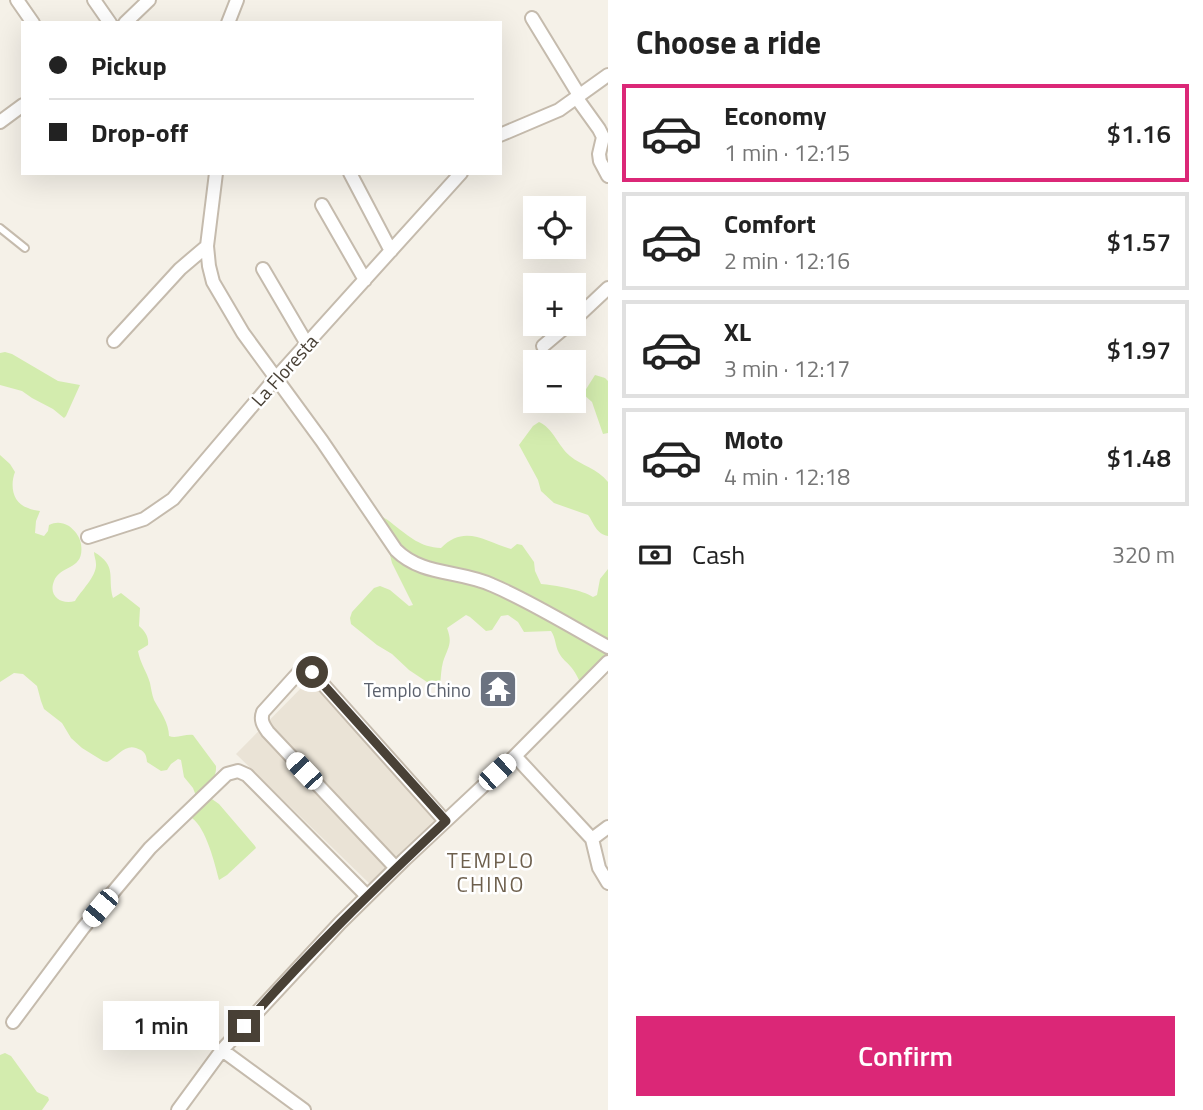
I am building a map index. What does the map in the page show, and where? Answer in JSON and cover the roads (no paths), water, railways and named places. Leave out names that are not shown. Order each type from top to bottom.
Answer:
[{"type":"street","points":[[17,0],[32,21]]},
{"type":"street","points":[[94,0],[109,21]]},
{"type":"street","points":[[127,21],[149,0]]},
{"type":"street","points":[[229,21],[237,0]]},
{"type":"street","points":[[532,19],[603,137],[599,154],[608,176]]},
{"type":"street","points":[[502,134],[559,110],[608,75]]},
{"type":"street","points":[[0,122],[21,106]]},
{"type":"street","points":[[216,175],[206,246],[213,282],[243,333],[321,440],[386,537],[406,560],[430,570],[466,576],[510,592],[608,648]]},
{"type":"street","points":[[351,175],[391,251]]},
{"type":"street","name":"La Floresta","points":[[88,537],[144,520],[173,499],[275,379],[459,175]]},
{"type":"street","points":[[322,205],[365,280]]},
{"type":"street","points":[[114,341],[206,246]]},
{"type":"street","points":[[263,269],[307,344]]},
{"type":"street","points":[[586,309],[608,288]]},
{"type":"street","points":[[543,346],[555,336]]},
{"type":"street","points":[[178,1110],[222,1050],[279,987],[367,896],[515,756],[608,662]]},
{"type":"street","points":[[396,868],[262,724],[263,712],[300,671],[306,669],[312,672],[446,821]]},
{"type":"street","points":[[515,756],[592,839],[599,868],[608,883]]},
{"type":"street","points":[[13,1022],[83,928],[150,848],[228,774],[238,771],[247,775],[367,896]]},
{"type":"street","points":[[592,839],[608,827]]},
{"type":"street","points":[[222,1050],[304,1110]]},
{"type":"lane","points":[[0,228],[25,248]]},
{"type":"place","name":"Templo Chino","points":[[498,689]]},
{"type":"district","name":"TEMPLO CHINO","points":[[491,872]]}]
